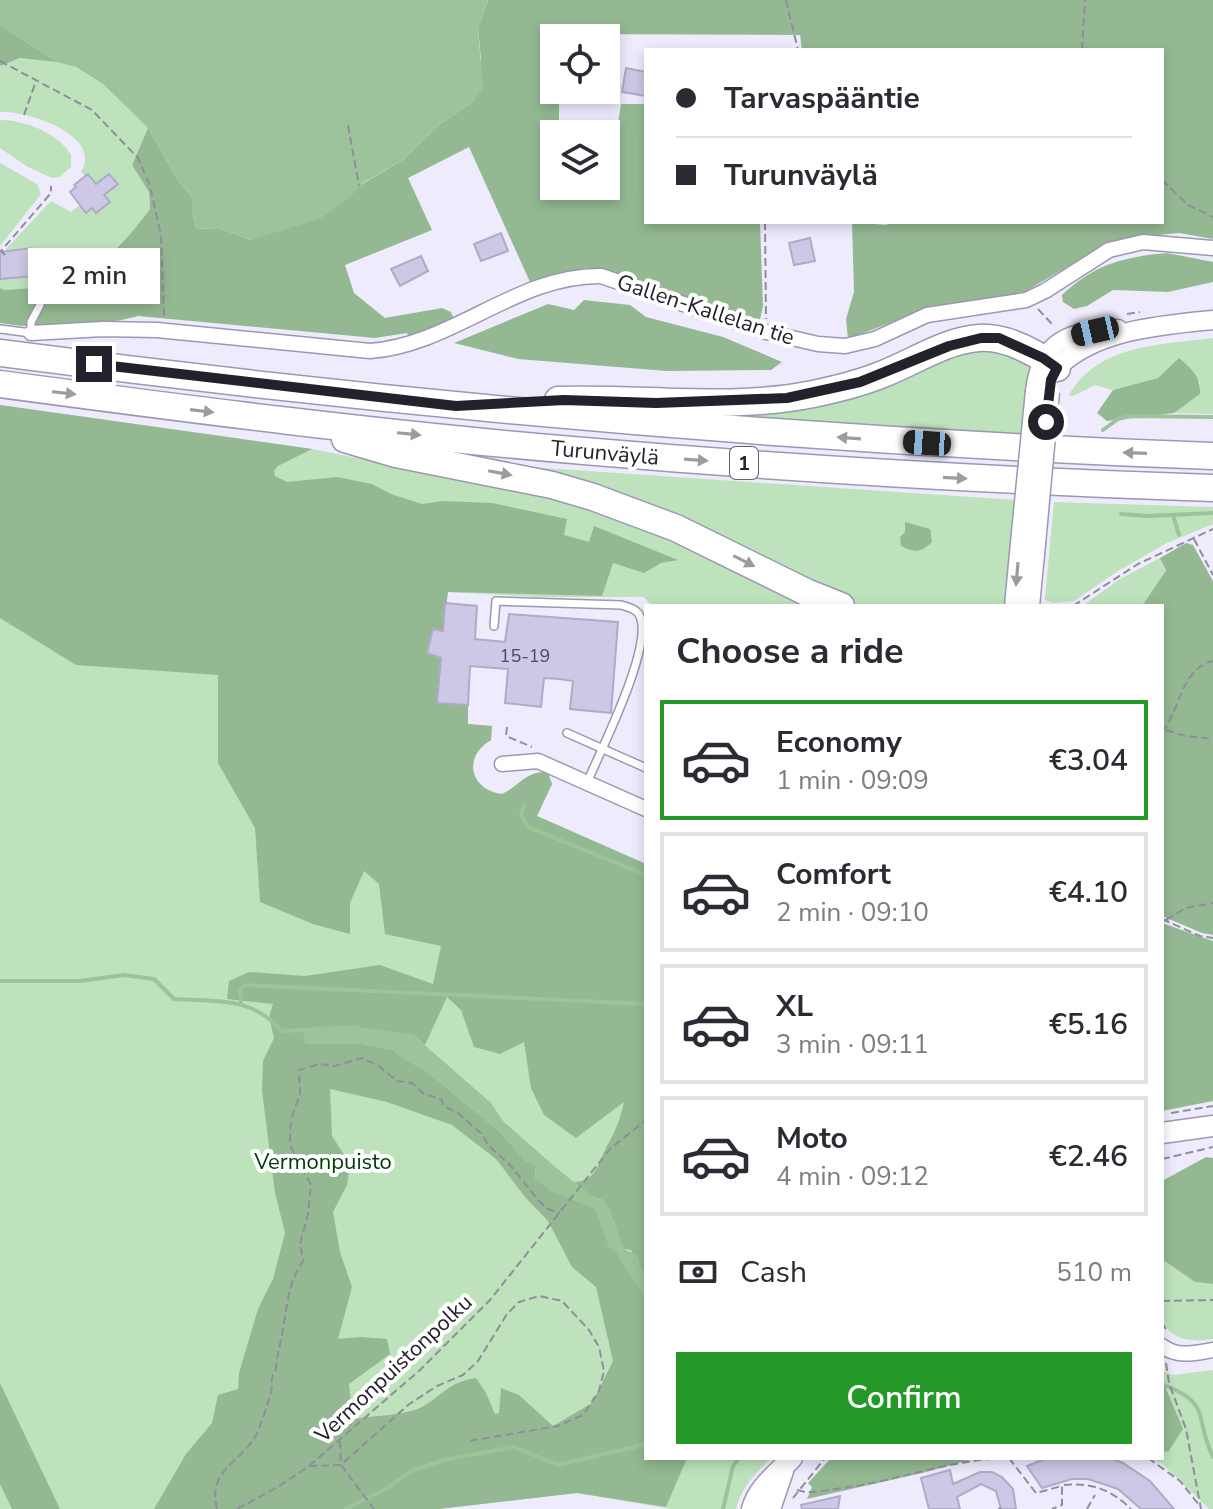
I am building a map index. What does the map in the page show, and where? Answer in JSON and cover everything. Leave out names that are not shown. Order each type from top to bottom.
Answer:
[{"type":"highway","points":[[456,406],[564,400],[656,403],[787,398],[860,382],[949,346],[981,338],[999,338],[1046,377]]},
{"type":"highway","name":"Turunväylä","points":[[0,353],[598,420],[911,442],[1213,456]]},
{"type":"highway","name":"Turunväylä","points":[[0,384],[276,420],[583,451],[908,475],[1213,488]]},
{"type":"highway","points":[[276,420],[396,454],[505,474],[593,497],[676,528],[836,604]]},
{"type":"main road","points":[[1034,604],[1027,543],[1046,377]]},
{"type":"main road","points":[[1164,1133],[1213,1126]]},
{"type":"main road","points":[[1164,1140],[1188,1131]]},
{"type":"main road","points":[[752,1509],[771,1478],[788,1462]]},
{"type":"main road","points":[[770,1509],[788,1462]]},
{"type":"street","name":"Gallen-Kallelan tie","points":[[31,333],[126,328],[370,351],[387,350],[414,342],[534,287],[577,276],[601,276],[766,332],[818,344],[845,346],[875,339],[927,315],[1026,300],[1109,250],[1143,242],[1213,248]]},
{"type":"street","points":[[1046,377],[1068,357],[1133,330],[1213,320]]},
{"type":"street","points":[[1014,604],[1027,543]]},
{"type":"street","points":[[502,764],[538,761],[644,808]]},
{"type":"street","points":[[1164,1352],[1180,1354],[1213,1350]]},
{"type":"lane","points":[[31,333],[31,322],[40,305]]},
{"type":"lane","name":"Gallen-Kallelan tie","points":[[0,329],[31,333]]},
{"type":"lane","points":[[494,626],[496,601],[621,605],[639,614],[641,643],[627,694],[587,783]]},
{"type":"lane","points":[[567,733],[644,767]]},
{"type":"path","points":[[786,0],[798,48]]},
{"type":"path","points":[[1082,48],[1085,0]]},
{"type":"path","points":[[1,63],[92,110],[138,158],[150,186],[161,235],[165,321]]},
{"type":"path","points":[[24,115],[36,80]]},
{"type":"path","points":[[348,125],[359,186]]},
{"type":"path","points":[[1164,182],[1188,205],[1213,217]]},
{"type":"path","points":[[5,255],[0,250],[51,193],[51,186]]},
{"type":"path","points":[[765,224],[766,332]]},
{"type":"path","points":[[1036,308],[1055,328]]},
{"type":"path","points":[[1076,604],[1138,564],[1213,529]]},
{"type":"path","points":[[1194,537],[1213,575]]},
{"type":"path","points":[[1164,729],[1178,707],[1186,680],[1207,662],[1213,661]]},
{"type":"path","points":[[1164,731],[1213,739]]},
{"type":"path","points":[[1164,919],[1186,908],[1213,903]]},
{"type":"path","points":[[1164,920],[1200,936],[1213,938]]},
{"type":"path","points":[[217,1509],[217,1484],[234,1458],[256,1436],[271,1392],[286,1300],[294,1275],[303,1261],[300,1244],[311,1185],[291,1147],[290,1137],[291,1120],[300,1094],[299,1070],[320,1064],[335,1066],[362,1058],[379,1066],[397,1081],[412,1083],[424,1094],[441,1099],[444,1106],[470,1122],[496,1155],[532,1189],[539,1201],[548,1209],[560,1213]]},
{"type":"path","points":[[1164,1115],[1213,1106]]},
{"type":"path","name":"Vermonpuistonpolku","points":[[237,1509],[309,1466],[420,1370],[490,1300],[610,1149],[644,1122]]},
{"type":"path","points":[[1164,1159],[1211,1147],[1213,1152]]},
{"type":"path","points":[[309,1466],[341,1465],[408,1405],[437,1386],[463,1375],[478,1361],[507,1314],[519,1302],[539,1296],[562,1301],[589,1330],[599,1347],[604,1371],[599,1391],[583,1415],[558,1426],[469,1441]]},
{"type":"path","points":[[1164,1301],[1213,1300]]},
{"type":"path","points":[[1164,1357],[1169,1383],[1186,1429],[1201,1508]]},
{"type":"path","points":[[340,1440],[341,1465],[374,1509]]},
{"type":"path","points":[[792,1500],[823,1460]]},
{"type":"path","points":[[797,1490],[805,1493],[850,1488],[988,1460]]},
{"type":"path","points":[[1010,1460],[1036,1493],[1062,1486],[1095,1485],[1115,1494],[1131,1509]]},
{"type":"path","points":[[1151,1460],[1180,1481],[1201,1508]]},
{"type":"path","points":[[1052,1509],[1062,1505],[1062,1486]]},
{"type":"path","points":[[1087,1509],[1095,1495]]},
{"type":"green space","points":[[0,0],[76,67],[103,84],[148,128],[132,165],[149,192],[150,209],[121,244],[98,265],[72,280],[51,286],[0,288],[0,279],[34,276],[32,247],[6,253],[6,249],[51,201],[71,212],[80,205],[86,212],[109,202],[104,195],[118,184],[109,174],[96,184],[88,174],[85,176],[81,172],[85,159],[82,147],[59,127],[27,115],[0,112],[0,66],[20,58],[55,61],[0,25]]},
{"type":"green space","points":[[488,0],[1213,0],[1213,239],[1179,233],[1128,238],[1098,249],[1026,291],[993,299],[931,307],[848,339],[846,319],[854,292],[852,224],[1164,224],[1164,48],[802,48],[800,35],[620,34],[620,24],[540,24],[540,104],[559,104],[559,120],[540,120],[540,200],[620,200],[621,104],[644,104],[644,224],[760,224],[763,306],[759,324],[586,268],[530,282],[469,147],[408,178],[432,230],[345,265],[354,293],[385,318],[442,308],[451,312],[454,319],[410,340],[407,333],[375,338],[138,316],[69,326],[0,323],[0,288],[51,286],[72,280],[110,255],[150,209],[149,192],[132,165],[148,128],[178,180],[192,197],[192,213],[197,229],[219,228],[251,240],[359,186],[404,159],[440,124],[474,101],[481,59],[478,28]]},
{"type":"green space","points":[[0,25],[57,62],[20,58],[0,66]]},
{"type":"green space","points":[[0,120],[20,122],[49,134],[71,155],[71,167],[59,177],[52,178],[28,167],[0,148]]},
{"type":"green space","points":[[0,163],[37,184],[41,194],[0,246]]},
{"type":"green space","points":[[1167,253],[1213,262],[1213,282],[1168,292],[1113,290],[1087,306],[1074,309],[1063,302],[1062,295],[1098,269],[1123,260]]},
{"type":"green space","points":[[584,300],[630,305],[646,317],[723,337],[782,362],[771,370],[667,371],[518,359],[454,343],[548,304],[574,310]]},
{"type":"green space","points":[[1213,338],[1213,414],[1174,413],[1200,394],[1200,382],[1158,378],[1113,390],[1095,385],[1069,395],[1082,378],[1114,356],[1152,346]]},
{"type":"green space","points":[[994,347],[1030,365],[1020,437],[936,433],[703,412],[962,349]]},
{"type":"green space","points":[[1179,358],[1195,374],[1200,394],[1174,413],[1107,421],[1097,413],[1113,390],[1158,378]]},
{"type":"green space","name":"Vermonpuisto","points":[[0,405],[312,449],[549,496],[678,542],[806,604],[651,604],[643,597],[540,597],[448,592],[443,631],[433,629],[427,653],[437,703],[468,705],[468,724],[492,726],[491,740],[476,755],[473,764],[477,780],[483,786],[502,794],[535,773],[548,773],[552,784],[537,816],[644,863],[644,1460],[769,1460],[745,1488],[736,1509],[671,1509],[577,1493],[439,1509],[0,1509]]},
{"type":"green space","points":[[0,405],[312,449],[278,466],[275,476],[287,482],[337,477],[372,484],[422,504],[443,501],[492,503],[567,519],[564,535],[589,542],[594,526],[678,560],[661,563],[644,573],[613,563],[602,596],[448,592],[443,631],[433,629],[427,653],[441,658],[437,703],[468,705],[468,724],[492,726],[491,740],[476,755],[473,764],[477,780],[483,786],[502,794],[535,773],[548,773],[552,784],[537,816],[644,863],[644,1272],[631,1250],[623,1249],[603,1200],[591,1196],[574,1182],[588,1179],[596,1170],[624,1102],[576,1138],[544,1115],[531,1088],[524,1042],[500,1054],[474,1047],[461,1010],[447,997],[425,1045],[412,1034],[306,1044],[363,1044],[393,1050],[422,1068],[498,1130],[526,1161],[536,1166],[535,1178],[550,1190],[596,1209],[609,1246],[620,1256],[644,1293],[644,1460],[686,1460],[666,1507],[577,1493],[439,1509],[154,1509],[186,1454],[212,1423],[218,1395],[238,1389],[239,1373],[258,1309],[273,1279],[285,1233],[275,1193],[262,1091],[263,1061],[274,1038],[269,1017],[273,1004],[227,999],[229,981],[249,972],[305,976],[380,965],[433,984],[441,946],[385,934],[379,884],[364,871],[350,903],[350,934],[313,924],[260,902],[255,828],[218,763],[218,675],[76,665],[0,618]],"holes":[[[330,1089],[387,1102],[452,1125],[496,1159],[548,1221],[572,1267],[596,1287],[613,1361],[592,1403],[553,1426],[519,1395],[501,1388],[499,1413],[495,1414],[476,1378],[453,1386],[415,1410],[353,1419],[349,1384],[390,1354],[387,1339],[338,1339],[352,1287],[340,1252],[333,1212],[347,1185],[350,1164],[332,1136]]]},
{"type":"green space","points":[[515,466],[1015,500],[1007,604],[856,604]]},
{"type":"green space","points":[[1054,502],[1213,507],[1213,524],[1167,543],[1074,601],[1053,603],[1045,597]]},
{"type":"green space","points":[[905,522],[930,529],[932,542],[917,551],[901,546],[900,537],[905,532]]},
{"type":"green space","points":[[1186,543],[1193,545],[1213,581],[1213,935],[1164,917],[1164,604],[1143,604],[1166,570],[1160,558]]},
{"type":"green space","points":[[1160,558],[1166,569],[1143,604],[1085,604],[1120,579]]},
{"type":"green space","points":[[1164,924],[1213,941],[1213,1101],[1164,1111]]},
{"type":"green space","points":[[1206,1157],[1213,1158],[1213,1284],[1195,1282],[1164,1261],[1164,1180]]},
{"type":"green space","points":[[1164,1261],[1195,1282],[1213,1284],[1213,1339],[1178,1337],[1164,1321]]},
{"type":"green space","points":[[1213,1370],[1213,1509],[1209,1509],[1154,1460],[1164,1460],[1164,1451],[1168,1452],[1169,1394],[1164,1383],[1164,1372],[1174,1375]]},
{"type":"green space","points":[[0,1383],[60,1509],[12,1509],[0,1484]]},
{"type":"green space","points":[[1164,1384],[1183,1429],[1168,1452],[1164,1451]]},
{"type":"green space","points":[[829,1460],[970,1460],[807,1499],[812,1487],[808,1483]]},
{"type":"shaded area","points":[[0,0],[488,0],[478,28],[483,88],[474,101],[440,124],[404,159],[363,183],[348,199],[321,218],[251,240],[219,228],[197,229],[192,213],[192,197],[178,180],[148,128],[103,84],[76,67],[57,62],[0,25]]},
{"type":"shaded area","points":[[358,1027],[412,1034],[491,1103],[503,1121],[554,1166],[591,1196],[603,1200],[623,1249],[638,1255],[644,1272],[644,1293],[620,1256],[609,1247],[596,1209],[550,1191],[535,1178],[536,1166],[526,1161],[498,1130],[422,1068],[393,1050],[363,1044],[306,1044],[303,1039],[306,1030]]},
{"type":"building","points":[[626,68],[644,72],[644,96],[622,92]]},
{"type":"building","points":[[88,174],[96,184],[109,174],[118,184],[104,195],[110,202],[96,213],[92,208],[86,213],[70,192]]},
{"type":"building","points":[[501,233],[508,251],[481,261],[474,244]]},
{"type":"building","points":[[810,238],[815,261],[794,265],[789,243]]},
{"type":"building","points":[[32,248],[34,276],[0,279],[0,252]]},
{"type":"building","points":[[421,256],[428,271],[400,286],[391,269]]},
{"type":"building","points":[[445,603],[477,606],[475,639],[505,642],[509,614],[618,622],[611,713],[570,709],[573,681],[559,679],[544,678],[541,707],[505,703],[508,669],[470,666],[468,705],[437,703],[441,658],[427,653],[433,629],[443,631]]},
{"type":"building","points":[[1042,1460],[1115,1460],[1150,1481],[1174,1509],[1141,1509],[1118,1489],[1088,1479],[1072,1479],[1042,1488],[1027,1466]]},
{"type":"building","points":[[950,1470],[953,1484],[980,1472],[992,1472],[1002,1477],[1013,1489],[1016,1509],[1001,1509],[996,1491],[981,1484],[957,1497],[960,1509],[929,1509],[921,1478]]},
{"type":"building","points":[[840,1496],[838,1509],[802,1509],[801,1505]]},
{"type":"waterway","points":[[1103,430],[1118,419],[1130,416],[1213,417]]},
{"type":"waterway","points":[[1121,514],[1213,513]]},
{"type":"waterway","points":[[1173,515],[1179,535]]},
{"type":"waterway","points":[[524,805],[521,815],[528,827],[644,874]]},
{"type":"waterway","points":[[0,981],[80,981],[124,975],[154,979],[174,999],[246,1006],[282,1031],[359,1027]]},
{"type":"waterway","points":[[241,1003],[240,989],[246,985],[644,1004]]},
{"type":"waterway","points":[[621,1258],[644,1293]]},
{"type":"waterway","points":[[1164,1385],[1189,1398],[1195,1405],[1213,1457]]},
{"type":"waterway","points":[[345,1509],[386,1489],[411,1471],[448,1459],[514,1447],[558,1465],[644,1444]]},
{"type":"waterway","points":[[723,1509],[733,1466],[738,1460]]},
{"type":"route","points":[[94,364],[456,406],[564,400],[656,403],[760,401],[837,389],[964,340],[999,338],[1043,358],[1057,368],[1051,380],[1046,422]]}]
